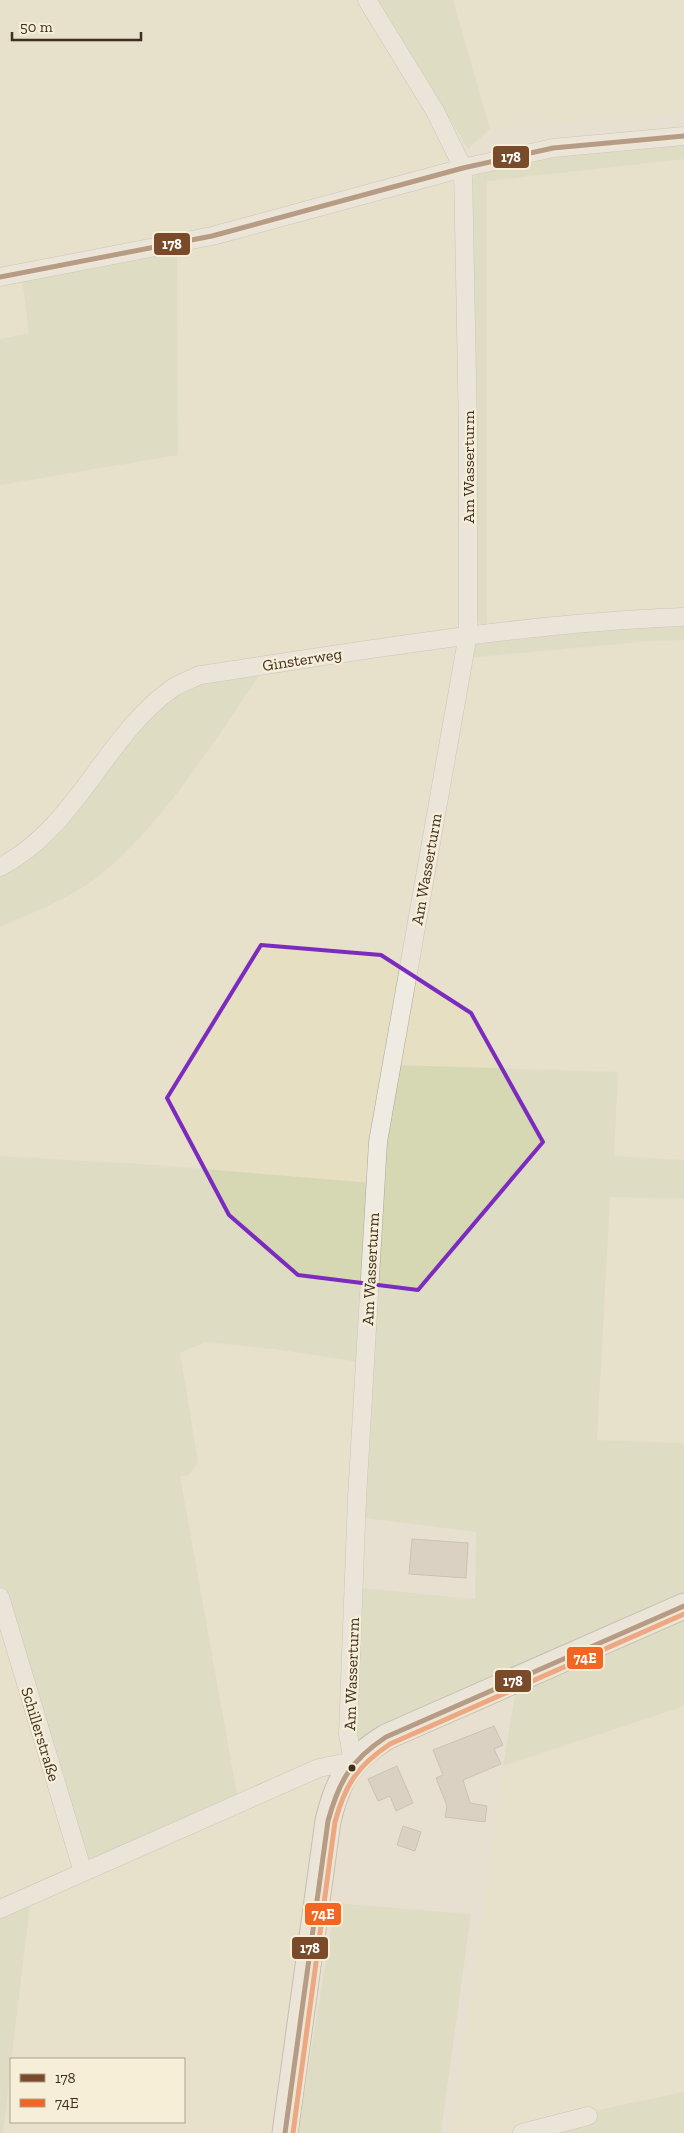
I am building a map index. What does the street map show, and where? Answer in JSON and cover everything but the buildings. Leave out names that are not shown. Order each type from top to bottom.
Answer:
[{"type":"main road","points":[[285,2133],[328,1821],[340,1782],[353,1762],[366,1749],[386,1737],[684,1606]]},
{"type":"street","name":"Am Wasserturm","points":[[353,1762],[348,1734],[357,1498],[378,1142],[468,634],[468,432],[463,168],[435,111],[367,0]]},
{"type":"street","points":[[0,277],[212,236],[463,168],[553,148],[684,136]]},
{"type":"street","name":"Ginsterweg","points":[[0,866],[19,857],[46,835],[146,710],[171,689],[200,675],[468,634],[617,620],[684,617]]},
{"type":"street","name":"Schillerstraße","points":[[0,1597],[83,1872]]},
{"type":"street","points":[[0,1909],[319,1768],[353,1762]]},
{"type":"street","points":[[522,2133],[588,2116]]},
{"type":"highlighted area","points":[[261,945],[381,955],[471,1013],[543,1142],[418,1290],[298,1275],[229,1215],[167,1098]]},
{"type":"shaded area","points":[[0,0],[358,0],[449,152],[449,163],[212,236],[0,277]]},
{"type":"shaded area","points":[[453,0],[684,0],[684,113],[490,129]]},
{"type":"shaded area","points":[[684,159],[684,612],[487,627],[487,181]]},
{"type":"shaded area","points":[[437,182],[445,182],[457,193],[463,612],[458,627],[448,634],[196,672],[44,830],[0,858],[0,485],[178,454],[177,249]]},
{"type":"shaded area","points":[[22,279],[29,333],[0,339],[0,283]]},
{"type":"shaded area","points":[[684,640],[684,1160],[614,1156],[618,1072],[395,1065],[467,658],[650,641]]},
{"type":"shaded area","points":[[429,647],[447,649],[455,660],[373,1183],[156,1165],[0,1156],[0,927],[58,901],[96,878],[190,775],[263,670]]},
{"type":"shaded area","points":[[610,1197],[684,1199],[684,1443],[597,1440]]},
{"type":"shaded area","points":[[205,1342],[274,1349],[360,1362],[344,1751],[238,1800],[180,1475],[188,1475],[180,1353]]},
{"type":"shaded area","points":[[0,1611],[79,1870],[0,1905]]},
{"type":"shaded area","points":[[684,1706],[684,2092],[593,2111],[510,2133],[452,2133],[503,1766]]},
{"type":"shaded area","points":[[321,1776],[324,1796],[276,2133],[3,2133],[10,2071],[10,2123],[185,2123],[185,2058],[12,2058],[30,1903]]},
{"type":"green space","points":[[377,0],[453,0],[490,129],[468,149]]},
{"type":"green space","points":[[684,142],[684,159],[487,181],[487,627],[480,624],[475,615],[470,183],[480,172],[556,153]]},
{"type":"green space","points":[[177,249],[178,455],[0,485],[0,339],[29,333],[22,279]]},
{"type":"green space","points":[[684,621],[684,640],[650,641],[467,658],[475,641]]},
{"type":"green space","points":[[263,670],[187,780],[145,832],[122,856],[98,877],[75,892],[51,905],[0,927],[0,871],[164,700],[204,679]]},
{"type":"green space","points":[[395,1065],[618,1072],[614,1156],[684,1160],[684,1199],[610,1197],[597,1440],[684,1443],[684,1600],[354,1745],[362,1588],[475,1599],[476,1532],[365,1518],[382,1142]]},
{"type":"green space","points":[[0,1156],[156,1165],[373,1183],[360,1362],[274,1349],[205,1342],[180,1353],[198,1463],[188,1475],[180,1476],[238,1800],[87,1865],[0,1585]]},
{"type":"green space","points":[[684,1614],[684,1706],[503,1766],[516,1689]]},
{"type":"green space","points":[[30,1903],[12,2058],[10,2058],[3,2133],[0,2133],[0,1917]]},
{"type":"green space","points":[[335,1903],[471,1914],[441,2133],[298,2133]]},
{"type":"green space","points":[[684,2092],[684,2133],[545,2133],[593,2111]]},
{"type":"transit line","name":"178","points":[[0,277],[212,236],[463,168],[553,148],[684,136]]},
{"type":"transit line","name":"178","points":[[285,2133],[328,1821],[342,1783],[355,1763],[386,1737],[684,1606]]},
{"type":"transit line","name":"74E","points":[[293,2133],[335,1822],[343,1797],[354,1777],[369,1760],[390,1744],[684,1614]]}]
